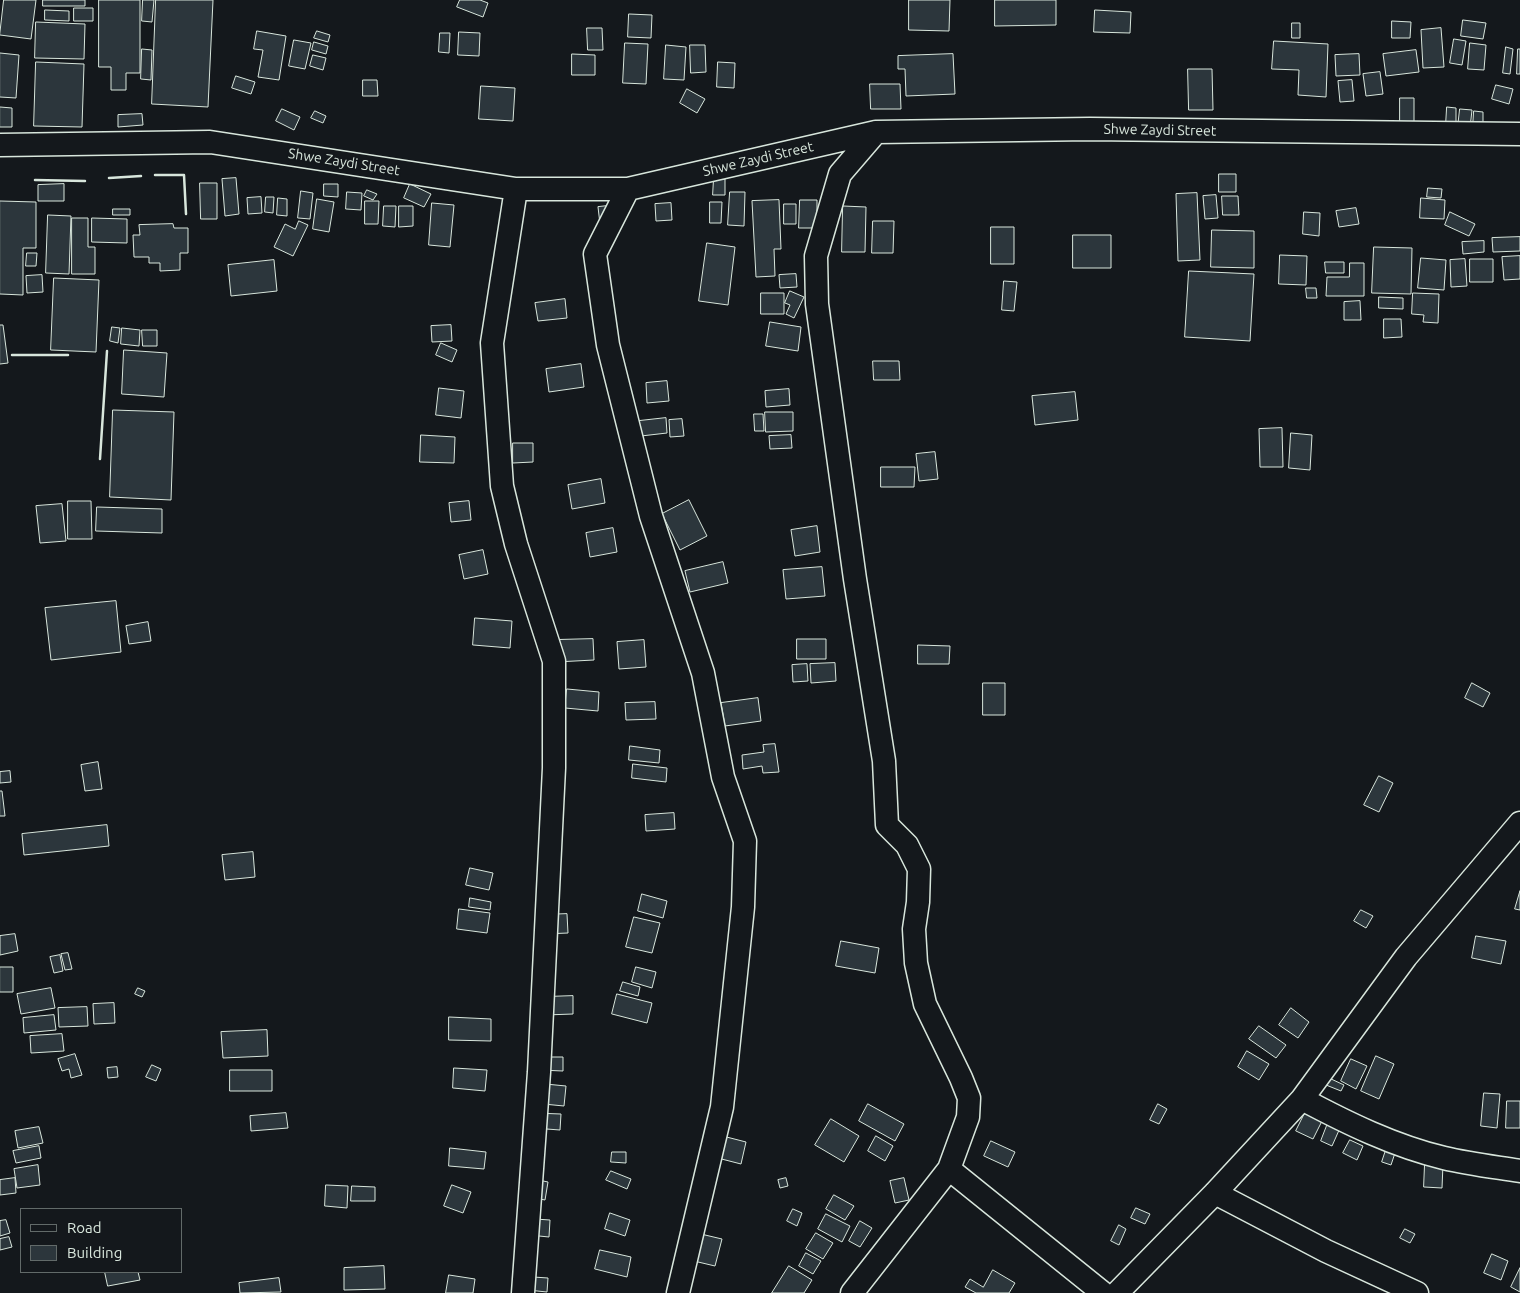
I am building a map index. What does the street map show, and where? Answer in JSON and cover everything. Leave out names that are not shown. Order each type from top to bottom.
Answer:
[{"type":"street","name":"Shwe Zaydi Street","points":[[0,144],[210,142],[516,189],[628,189],[876,132],[1090,129],[1520,134]]},
{"type":"street","points":[[852,1293],[949,1168],[968,1117],[969,1098],[925,1004],[916,963],[914,928],[918,902],[919,869],[907,845],[887,825],[884,761],[855,579],[817,304],[816,256],[840,174],[876,132]]},
{"type":"street","points":[[516,189],[492,343],[502,486],[516,544],[554,661],[554,768],[534,1162],[523,1293]]},
{"type":"street","points":[[628,189],[595,254],[608,345],[651,516],[703,672],[723,776],[745,841],[743,907],[722,1107],[678,1293]]},
{"type":"street","points":[[949,1168],[1102,1292],[1216,1193],[1302,1099],[1406,957],[1520,823]]},
{"type":"street","points":[[1302,1099],[1333,1116],[1396,1144],[1445,1158],[1520,1170]]},
{"type":"street","points":[[1216,1193],[1326,1251],[1389,1287],[1417,1293]]},
{"type":"building","points":[[4,0],[36,0],[31,39],[0,35]]},
{"type":"building","points":[[43,0],[85,0],[85,6],[43,6]]},
{"type":"building","points":[[99,0],[140,0],[140,73],[126,73],[126,90],[111,90],[111,67],[99,67]]},
{"type":"building","points":[[143,0],[154,0],[152,22],[142,21]]},
{"type":"building","points":[[156,0],[213,0],[208,107],[152,104]]},
{"type":"building","points":[[460,0],[480,0],[488,3],[483,17],[457,7]]},
{"type":"building","points":[[909,0],[950,0],[949,31],[909,30]]},
{"type":"building","points":[[995,0],[1056,0],[1056,25],[995,26]]},
{"type":"building","points":[[74,8],[93,8],[93,21],[74,21]]},
{"type":"building","points":[[45,10],[69,11],[69,21],[45,20]]},
{"type":"building","points":[[1095,10],[1131,12],[1130,33],[1094,32]]},
{"type":"building","points":[[629,14],[652,15],[651,38],[628,37]]},
{"type":"building","points":[[1463,20],[1486,23],[1483,39],[1461,36]]},
{"type":"building","points":[[1392,21],[1411,22],[1410,38],[1392,38]]},
{"type":"building","points":[[36,22],[85,24],[84,59],[35,58]]},
{"type":"building","points":[[1292,23],[1300,23],[1300,38],[1292,38]]},
{"type":"building","points":[[587,28],[602,28],[603,50],[588,50]]},
{"type":"building","points":[[1441,28],[1444,67],[1423,68],[1421,30]]},
{"type":"building","points":[[257,31],[286,36],[279,80],[258,77],[263,50],[254,49]]},
{"type":"building","points":[[317,31],[330,35],[328,42],[314,38]]},
{"type":"building","points":[[459,32],[480,33],[479,56],[458,55]]},
{"type":"building","points":[[440,33],[450,33],[449,53],[439,52]]},
{"type":"building","points":[[1454,39],[1466,41],[1462,65],[1450,63]]},
{"type":"building","points":[[294,40],[311,43],[305,69],[289,66]]},
{"type":"building","points":[[1274,41],[1328,44],[1326,97],[1298,95],[1299,70],[1272,69]]},
{"type":"building","points":[[314,42],[328,46],[326,54],[312,50]]},
{"type":"building","points":[[625,43],[648,44],[646,84],[623,83]]},
{"type":"building","points":[[1470,43],[1486,45],[1484,70],[1468,69]]},
{"type":"building","points":[[666,45],[686,47],[684,80],[664,79]]},
{"type":"building","points":[[690,45],[705,45],[706,72],[691,73]]},
{"type":"building","points":[[1506,47],[1513,49],[1510,74],[1503,73]]},
{"type":"building","points":[[142,49],[152,50],[151,80],[141,79]]},
{"type":"building","points":[[1518,49],[1520,49],[1520,74],[1517,74]]},
{"type":"building","points":[[1416,50],[1419,72],[1386,76],[1383,54]]},
{"type":"building","points":[[0,53],[19,55],[16,98],[0,97]]},
{"type":"building","points":[[572,54],[595,55],[595,75],[572,75]]},
{"type":"building","points":[[953,54],[955,94],[906,96],[905,69],[898,69],[898,56]]},
{"type":"building","points":[[1359,54],[1360,75],[1336,76],[1335,55]]},
{"type":"building","points":[[313,55],[326,58],[323,70],[310,66]]},
{"type":"building","points":[[36,62],[84,64],[82,127],[34,126]]},
{"type":"building","points":[[718,62],[735,63],[734,88],[717,87]]},
{"type":"building","points":[[1188,69],[1212,69],[1213,110],[1189,110]]},
{"type":"building","points":[[1380,72],[1383,94],[1366,96],[1363,74]]},
{"type":"building","points":[[236,76],[255,82],[251,94],[232,88]]},
{"type":"building","points":[[363,80],[377,80],[378,96],[363,96]]},
{"type":"building","points":[[1352,80],[1354,101],[1340,102],[1338,81]]},
{"type":"building","points":[[870,84],[900,84],[901,109],[871,109]]},
{"type":"building","points":[[1496,85],[1513,89],[1509,104],[1492,99]]},
{"type":"building","points":[[481,86],[515,88],[513,121],[479,119]]},
{"type":"building","points":[[687,89],[705,99],[697,113],[680,103]]},
{"type":"building","points":[[1400,98],[1414,98],[1414,125],[1400,125]]},
{"type":"building","points":[[0,107],[12,108],[12,127],[0,127]]},
{"type":"building","points":[[1447,107],[1456,108],[1456,125],[1446,125]]},
{"type":"building","points":[[282,109],[300,117],[294,130],[276,121]]},
{"type":"building","points":[[1460,109],[1472,110],[1470,128],[1458,127]]},
{"type":"building","points":[[315,111],[326,116],[323,123],[311,118]]},
{"type":"building","points":[[1474,111],[1483,112],[1483,127],[1473,127]]},
{"type":"building","points":[[142,114],[143,125],[118,127],[118,115]]},
{"type":"building","points":[[1219,174],[1236,174],[1236,192],[1219,192]]},
{"type":"building","points":[[236,178],[239,214],[225,216],[222,179]]},
{"type":"building","points":[[714,178],[725,179],[725,195],[713,195]]},
{"type":"building","points":[[200,183],[217,183],[217,219],[201,219]]},
{"type":"building","points":[[64,184],[64,201],[38,201],[38,185]]},
{"type":"building","points":[[324,184],[338,184],[338,197],[324,196]]},
{"type":"building","points":[[410,184],[431,194],[424,207],[404,198]]},
{"type":"building","points":[[1428,188],[1442,189],[1441,198],[1427,197]]},
{"type":"building","points":[[367,190],[377,194],[373,200],[364,196]]},
{"type":"building","points":[[301,191],[313,193],[310,219],[298,218]]},
{"type":"building","points":[[347,192],[362,193],[361,210],[346,209]]},
{"type":"building","points":[[730,192],[745,192],[744,226],[728,225]]},
{"type":"building","points":[[1197,193],[1200,260],[1178,261],[1176,194]]},
{"type":"building","points":[[1216,195],[1218,218],[1205,219],[1203,196]]},
{"type":"building","points":[[1222,196],[1238,196],[1239,215],[1223,215]]},
{"type":"building","points":[[261,197],[262,213],[248,214],[247,198]]},
{"type":"building","points":[[266,197],[274,197],[273,213],[265,212]]},
{"type":"building","points":[[278,198],[287,199],[287,216],[277,215]]},
{"type":"building","points":[[1421,198],[1445,200],[1444,219],[1420,218]]},
{"type":"building","points":[[317,199],[334,202],[329,232],[313,229]]},
{"type":"building","points":[[779,200],[781,249],[774,249],[775,276],[756,277],[752,201]]},
{"type":"building","points":[[800,200],[817,200],[817,228],[799,228]]},
{"type":"building","points":[[0,201],[36,202],[36,248],[23,248],[23,295],[0,294]]},
{"type":"building","points":[[365,201],[379,201],[378,224],[365,224]]},
{"type":"building","points":[[710,202],[722,202],[721,223],[710,223]]},
{"type":"building","points":[[432,203],[454,205],[450,247],[429,245]]},
{"type":"building","points":[[671,203],[672,220],[656,221],[655,204]]},
{"type":"building","points":[[784,204],[796,204],[796,224],[784,224]]},
{"type":"building","points":[[616,205],[600,224],[598,207]]},
{"type":"building","points":[[384,206],[396,206],[395,227],[383,226]]},
{"type":"building","points":[[399,206],[413,206],[413,226],[399,227]]},
{"type":"building","points":[[843,206],[866,207],[865,252],[842,252]]},
{"type":"building","points":[[1356,208],[1359,224],[1339,227],[1336,211]]},
{"type":"building","points":[[113,209],[130,209],[130,215],[113,215]]},
{"type":"building","points":[[1304,212],[1320,213],[1319,236],[1303,234]]},
{"type":"building","points":[[1450,212],[1475,224],[1469,236],[1445,225]]},
{"type":"building","points":[[48,215],[71,216],[69,274],[46,273]]},
{"type":"building","points":[[72,218],[88,218],[88,247],[95,247],[95,274],[72,274]]},
{"type":"building","points":[[92,218],[127,219],[127,243],[92,242]]},
{"type":"building","points":[[299,221],[308,225],[293,256],[274,247],[285,224],[295,229]]},
{"type":"building","points":[[873,221],[894,221],[893,253],[872,253]]},
{"type":"building","points":[[173,224],[174,228],[188,228],[188,253],[180,253],[180,270],[160,271],[160,263],[149,263],[149,257],[134,257],[133,235],[140,235],[139,225]]},
{"type":"building","points":[[991,227],[1014,227],[1014,264],[991,264]]},
{"type":"building","points":[[1212,230],[1254,231],[1254,268],[1211,267]]},
{"type":"building","points":[[1073,235],[1111,235],[1111,268],[1073,268]]},
{"type":"building","points":[[1520,237],[1520,251],[1493,252],[1492,238]]},
{"type":"building","points":[[1484,241],[1484,252],[1463,254],[1462,242]]},
{"type":"building","points":[[707,243],[735,247],[728,305],[699,301]]},
{"type":"building","points":[[1374,247],[1412,248],[1411,294],[1372,293]]},
{"type":"building","points":[[27,253],[37,253],[36,266],[26,266]]},
{"type":"building","points":[[1280,255],[1307,256],[1306,285],[1279,284]]},
{"type":"building","points":[[1520,256],[1520,279],[1504,280],[1502,257]]},
{"type":"building","points":[[1421,258],[1446,260],[1444,290],[1418,288]]},
{"type":"building","points":[[1465,259],[1467,286],[1451,287],[1450,260]]},
{"type":"building","points":[[1470,259],[1493,259],[1493,282],[1470,282]]},
{"type":"building","points":[[274,260],[277,291],[231,296],[228,265]]},
{"type":"building","points":[[1325,262],[1344,262],[1344,273],[1326,273]]},
{"type":"building","points":[[1350,263],[1364,263],[1364,296],[1326,296],[1327,277],[1349,277]]},
{"type":"building","points":[[1189,271],[1254,274],[1250,341],[1185,337]]},
{"type":"building","points":[[796,274],[797,287],[780,288],[779,275]]},
{"type":"building","points":[[42,275],[43,292],[27,293],[26,276]]},
{"type":"building","points":[[54,278],[99,280],[96,352],[51,350]]},
{"type":"building","points":[[1004,281],[1017,282],[1014,311],[1002,310]]},
{"type":"building","points":[[1306,288],[1316,288],[1317,298],[1307,298]]},
{"type":"building","points":[[790,291],[804,297],[794,318],[786,314],[790,305],[785,303]]},
{"type":"building","points":[[761,293],[784,293],[784,314],[761,314]]},
{"type":"building","points":[[1413,293],[1439,294],[1438,323],[1423,322],[1424,315],[1412,314]]},
{"type":"building","points":[[1379,297],[1403,298],[1403,309],[1379,308]]},
{"type":"building","points":[[565,299],[567,318],[538,321],[535,303]]},
{"type":"building","points":[[1360,301],[1361,320],[1344,320],[1344,302]]},
{"type":"building","points":[[1384,319],[1401,319],[1402,337],[1384,338]]},
{"type":"building","points":[[770,322],[801,327],[798,351],[766,346]]},
{"type":"building","points":[[0,325],[3,325],[8,363],[0,364]]},
{"type":"building","points":[[451,325],[452,341],[432,342],[431,326]]},
{"type":"building","points":[[112,327],[120,328],[118,343],[110,341]]},
{"type":"building","points":[[122,328],[140,330],[139,346],[121,344]]},
{"type":"building","points":[[142,330],[157,330],[157,346],[143,346]]},
{"type":"building","points":[[441,343],[457,350],[452,362],[436,355]]},
{"type":"building","points":[[124,350],[167,353],[164,397],[122,394]]},
{"type":"building","points":[[873,361],[899,361],[900,380],[874,380]]},
{"type":"building","points":[[581,364],[584,387],[549,392],[546,369]]},
{"type":"building","points":[[667,381],[669,401],[647,403],[646,383]]},
{"type":"building","points":[[439,388],[464,391],[461,418],[436,415]]},
{"type":"building","points":[[789,389],[790,405],[766,407],[765,391]]},
{"type":"building","points":[[1075,392],[1078,420],[1035,425],[1032,396]]},
{"type":"building","points":[[113,410],[174,412],[171,500],[110,497]]},
{"type":"building","points":[[765,412],[793,412],[793,431],[766,432]]},
{"type":"building","points":[[754,414],[763,414],[764,431],[755,431]]},
{"type":"building","points":[[666,418],[667,433],[641,436],[639,421]]},
{"type":"building","points":[[682,419],[684,436],[670,437],[669,420]]},
{"type":"building","points":[[1282,428],[1283,467],[1260,467],[1259,429]]},
{"type":"building","points":[[1291,433],[1312,435],[1310,470],[1289,468]]},
{"type":"building","points":[[421,435],[455,437],[454,463],[420,462]]},
{"type":"building","points":[[791,435],[792,448],[770,449],[769,436]]},
{"type":"building","points":[[513,443],[533,443],[533,462],[513,463]]},
{"type":"building","points":[[935,452],[938,479],[919,481],[916,454]]},
{"type":"building","points":[[881,467],[915,467],[914,487],[881,487]]},
{"type":"building","points":[[601,479],[605,503],[572,509],[568,485]]},
{"type":"building","points":[[689,500],[707,536],[680,550],[662,514]]},
{"type":"building","points":[[68,501],[91,501],[92,539],[68,539]]},
{"type":"building","points":[[469,501],[471,520],[451,522],[449,503]]},
{"type":"building","points":[[62,504],[66,541],[40,543],[36,506]]},
{"type":"building","points":[[97,507],[162,509],[162,533],[96,531]]},
{"type":"building","points":[[817,526],[820,552],[795,556],[791,530]]},
{"type":"building","points":[[613,528],[617,552],[590,557],[586,533]]},
{"type":"building","points":[[483,550],[488,574],[464,579],[459,555]]},
{"type":"building","points":[[723,562],[728,583],[690,592],[685,571]]},
{"type":"building","points":[[822,567],[825,596],[786,599],[783,570]]},
{"type":"building","points":[[116,601],[121,652],[51,660],[45,608]]},
{"type":"building","points":[[475,618],[512,621],[510,648],[473,645]]},
{"type":"building","points":[[148,622],[151,641],[129,644],[126,626]]},
{"type":"building","points":[[593,639],[594,660],[556,662],[555,640]]},
{"type":"building","points":[[797,639],[826,639],[826,659],[797,659]]},
{"type":"building","points":[[644,640],[646,667],[619,669],[617,642]]},
{"type":"building","points":[[918,645],[950,646],[949,664],[918,664]]},
{"type":"building","points":[[835,663],[836,681],[811,683],[810,664]]},
{"type":"building","points":[[807,664],[808,681],[793,682],[792,665]]},
{"type":"building","points":[[983,683],[1005,683],[1005,715],[983,715]]},
{"type":"building","points":[[1472,683],[1490,693],[1483,707],[1465,698]]},
{"type":"building","points":[[567,689],[599,692],[598,711],[565,708]]},
{"type":"building","points":[[758,698],[761,721],[725,726],[721,703]]},
{"type":"building","points":[[655,702],[656,719],[626,720],[625,703]]},
{"type":"building","points":[[775,744],[779,772],[763,773],[762,766],[743,769],[742,755],[764,752],[763,745]]},
{"type":"building","points":[[630,746],[660,750],[659,763],[629,760]]},
{"type":"building","points":[[98,762],[102,789],[85,791],[81,765]]},
{"type":"building","points":[[633,764],[667,768],[666,782],[632,778]]},
{"type":"building","points":[[10,771],[11,782],[0,783],[0,772]]},
{"type":"building","points":[[1379,776],[1393,783],[1379,812],[1364,805]]},
{"type":"building","points":[[0,791],[2,791],[5,816],[0,816]]},
{"type":"building","points":[[674,813],[675,829],[646,831],[645,815]]},
{"type":"building","points":[[107,825],[109,846],[24,855],[22,834]]},
{"type":"building","points":[[253,852],[255,877],[225,880],[222,855]]},
{"type":"building","points":[[470,868],[493,873],[489,890],[466,885]]},
{"type":"building","points":[[1520,891],[1520,910],[1515,909]]},
{"type":"building","points":[[642,894],[667,901],[663,918],[638,911]]},
{"type":"building","points":[[470,898],[491,902],[490,910],[469,907]]},
{"type":"building","points":[[459,909],[490,913],[487,933],[457,929]]},
{"type":"building","points":[[1361,910],[1373,916],[1366,928],[1354,921]]},
{"type":"building","points":[[567,914],[568,933],[544,934],[543,915]]},
{"type":"building","points":[[634,917],[660,923],[652,953],[626,947]]},
{"type":"building","points":[[15,934],[18,951],[0,955],[0,936]]},
{"type":"building","points":[[1476,936],[1506,941],[1501,964],[1472,958]]},
{"type":"building","points":[[841,941],[879,948],[875,973],[836,966]]},
{"type":"building","points":[[68,953],[72,969],[65,970],[61,954]]},
{"type":"building","points":[[60,955],[63,971],[54,973],[50,957]]},
{"type":"building","points":[[0,967],[13,967],[13,992],[0,992]]},
{"type":"building","points":[[636,967],[656,972],[652,988],[632,982]]},
{"type":"building","points":[[623,982],[640,987],[638,996],[620,991]]},
{"type":"building","points":[[51,988],[55,1008],[21,1014],[17,994]]},
{"type":"building","points":[[138,988],[145,991],[142,997],[135,994]]},
{"type":"building","points":[[617,994],[652,1003],[647,1023],[612,1014]]},
{"type":"building","points":[[573,996],[573,1014],[545,1015],[545,997]]},
{"type":"building","points":[[114,1003],[115,1023],[94,1024],[93,1004]]},
{"type":"building","points":[[87,1007],[88,1026],[59,1027],[58,1008]]},
{"type":"building","points":[[1291,1008],[1309,1022],[1298,1038],[1279,1025]]},
{"type":"building","points":[[54,1015],[56,1030],[24,1033],[23,1018]]},
{"type":"building","points":[[449,1017],[491,1019],[491,1041],[449,1040]]},
{"type":"building","points":[[1259,1026],[1286,1045],[1276,1058],[1249,1039]]},
{"type":"building","points":[[267,1030],[268,1056],[223,1058],[221,1032]]},
{"type":"building","points":[[62,1034],[64,1051],[31,1053],[30,1036]]},
{"type":"building","points":[[1247,1051],[1269,1064],[1259,1080],[1238,1067]]},
{"type":"building","points":[[75,1054],[82,1075],[71,1078],[69,1069],[62,1071],[58,1059]]},
{"type":"building","points":[[1376,1056],[1394,1064],[1379,1099],[1361,1091]]},
{"type":"building","points":[[540,1057],[563,1057],[563,1071],[539,1070]]},
{"type":"building","points":[[1351,1059],[1367,1066],[1356,1089],[1341,1081]]},
{"type":"building","points":[[152,1065],[161,1069],[156,1081],[146,1077]]},
{"type":"building","points":[[117,1067],[118,1077],[108,1078],[107,1068]]},
{"type":"building","points":[[454,1068],[487,1070],[485,1091],[453,1088]]},
{"type":"building","points":[[230,1070],[272,1070],[272,1091],[230,1091]]},
{"type":"building","points":[[1329,1078],[1344,1085],[1341,1091],[1326,1085]]},
{"type":"building","points":[[535,1083],[566,1086],[564,1106],[533,1103]]},
{"type":"building","points":[[1484,1093],[1500,1094],[1497,1128],[1481,1126]]},
{"type":"building","points":[[1507,1101],[1520,1101],[1520,1128],[1506,1128]]},
{"type":"building","points":[[868,1104],[904,1124],[895,1141],[859,1121]]},
{"type":"building","points":[[1158,1104],[1167,1109],[1159,1124],[1150,1120]]},
{"type":"building","points":[[286,1113],[288,1128],[251,1131],[250,1116]]},
{"type":"building","points":[[534,1113],[561,1114],[560,1130],[533,1128]]},
{"type":"building","points":[[1305,1113],[1322,1121],[1313,1139],[1296,1131]]},
{"type":"building","points":[[831,1119],[859,1136],[844,1162],[815,1145]]},
{"type":"building","points":[[1328,1123],[1340,1128],[1332,1146],[1321,1141]]},
{"type":"building","points":[[39,1127],[43,1143],[18,1148],[15,1131]]},
{"type":"building","points":[[711,1133],[746,1142],[741,1164],[706,1155]]},
{"type":"building","points":[[876,1136],[893,1146],[885,1161],[868,1151]]},
{"type":"building","points":[[1350,1140],[1363,1146],[1357,1160],[1343,1153]]},
{"type":"building","points":[[991,1141],[1015,1152],[1008,1167],[984,1156]]},
{"type":"building","points":[[39,1146],[41,1158],[16,1163],[13,1151]]},
{"type":"building","points":[[1387,1147],[1396,1150],[1391,1165],[1382,1162]]},
{"type":"building","points":[[450,1148],[486,1152],[484,1169],[449,1166]]},
{"type":"building","points":[[612,1152],[626,1152],[626,1163],[611,1162]]},
{"type":"building","points":[[1425,1163],[1443,1164],[1442,1188],[1424,1187]]},
{"type":"building","points":[[38,1165],[40,1185],[17,1188],[14,1169]]},
{"type":"building","points":[[611,1171],[631,1179],[627,1189],[606,1180]]},
{"type":"building","points":[[15,1178],[16,1193],[0,1195],[0,1180]]},
{"type":"building","points":[[529,1178],[548,1182],[545,1200],[525,1196]]},
{"type":"building","points":[[786,1178],[788,1186],[780,1188],[778,1180]]},
{"type":"building","points":[[904,1178],[909,1200],[895,1203],[890,1181]]},
{"type":"building","points":[[326,1185],[348,1186],[347,1208],[325,1206]]},
{"type":"building","points":[[452,1185],[471,1192],[463,1213],[444,1206]]},
{"type":"building","points":[[352,1186],[375,1187],[375,1201],[351,1201]]},
{"type":"building","points":[[834,1195],[854,1206],[845,1220],[826,1209]]},
{"type":"building","points":[[1136,1208],[1150,1214],[1145,1224],[1131,1218]]},
{"type":"building","points":[[793,1209],[802,1213],[797,1226],[787,1221]]},
{"type":"building","points":[[610,1213],[630,1220],[625,1236],[605,1229]]},
{"type":"building","points":[[826,1214],[850,1226],[842,1242],[818,1229]]},
{"type":"building","points":[[520,1218],[550,1220],[549,1237],[519,1234]]},
{"type":"building","points":[[6,1220],[10,1233],[0,1236],[0,1221]]},
{"type":"building","points":[[860,1221],[872,1228],[860,1247],[849,1241]]},
{"type":"building","points":[[1119,1225],[1126,1229],[1119,1245],[1111,1241]]},
{"type":"building","points":[[1405,1229],[1415,1234],[1410,1243],[1400,1238]]},
{"type":"building","points":[[684,1230],[722,1239],[715,1266],[677,1257]]},
{"type":"building","points":[[816,1233],[833,1243],[823,1259],[806,1249]]},
{"type":"building","points":[[9,1237],[12,1247],[0,1250],[0,1239]]},
{"type":"building","points":[[600,1250],[631,1257],[627,1277],[595,1269]]},
{"type":"building","points":[[806,1253],[821,1261],[813,1274],[799,1266]]},
{"type":"building","points":[[1492,1254],[1508,1261],[1501,1280],[1484,1273]]},
{"type":"building","points":[[384,1266],[385,1289],[344,1290],[344,1268]]},
{"type":"building","points":[[789,1266],[812,1280],[804,1293],[772,1293]]},
{"type":"building","points":[[1520,1268],[1520,1292],[1511,1287]]},
{"type":"building","points":[[993,1270],[1015,1283],[1009,1293],[976,1293],[965,1287],[970,1279],[983,1287]]},
{"type":"building","points":[[105,1273],[138,1273],[140,1280],[108,1286]]},
{"type":"building","points":[[449,1275],[475,1279],[473,1293],[446,1293]]},
{"type":"building","points":[[519,1276],[548,1278],[547,1292],[518,1289]]},
{"type":"building","points":[[279,1278],[281,1292],[240,1293],[239,1283]]},
{"type":"wall","points":[[155,175],[184,175],[186,214]]},
{"type":"wall","points":[[109,178],[141,176]]},
{"type":"wall","points":[[35,180],[85,181]]},
{"type":"wall","points":[[100,459],[107,351]]},
{"type":"wall","points":[[12,355],[68,355]]}]
